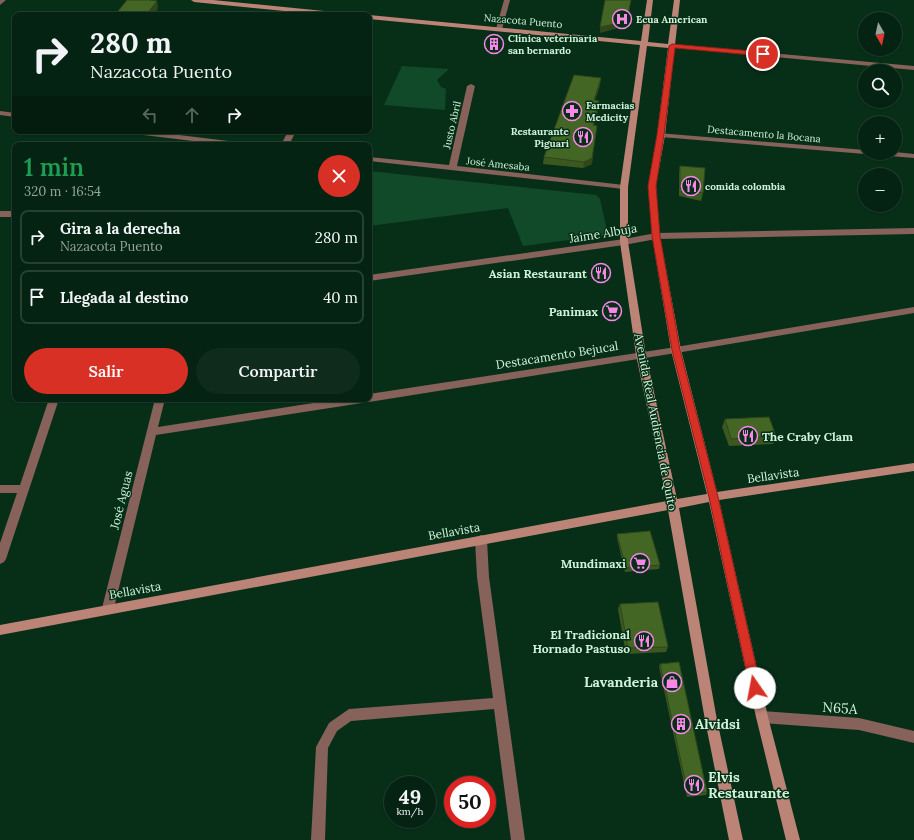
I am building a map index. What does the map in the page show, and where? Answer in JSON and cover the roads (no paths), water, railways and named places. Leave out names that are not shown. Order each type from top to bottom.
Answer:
[{"type":"main road","points":[[194,0],[314,12]]},
{"type":"main road","name":"Avenida Real Audiencia de Quito","points":[[650,0],[624,187],[624,242],[641,355],[673,505],[711,720],[736,840]]},
{"type":"main road","points":[[677,0],[661,135],[652,186],[656,236],[676,350],[714,497],[762,717],[793,840]]},
{"type":"main road","name":"Nazacota Puento","points":[[372,17],[672,46]]},
{"type":"main road","name":"Bellavista","points":[[0,630],[108,608],[714,497],[914,467]]},
{"type":"street","points":[[0,3],[3,0]]},
{"type":"street","points":[[499,29],[507,0]]},
{"type":"street","name":"Nazacota Puento","points":[[672,46],[914,68]]},
{"type":"street","name":"Justo Abril","points":[[452,169],[471,86]]},
{"type":"street","points":[[0,114],[12,115]]},
{"type":"street","points":[[152,134],[220,142]]},
{"type":"street","name":"Destacamento la Bocana","points":[[661,135],[858,151]]},
{"type":"street","points":[[902,155],[914,156]]},
{"type":"street","name":"José Amesaba","points":[[372,159],[624,187]]},
{"type":"street","points":[[0,214],[12,214]]},
{"type":"street","name":"Jaime Albuja","points":[[372,278],[624,242],[656,236],[914,231]]},
{"type":"street","name":"Destacamento Bejucal","points":[[372,398],[676,350],[914,310]]},
{"type":"street","points":[[0,559],[53,402]]},
{"type":"street","name":"José Aguas","points":[[108,608],[159,402]]},
{"type":"street","points":[[151,432],[343,402]]},
{"type":"street","points":[[0,489],[24,489]]},
{"type":"street","points":[[481,540],[483,576],[518,840]]},
{"type":"street","points":[[318,840],[322,747],[333,727],[349,715],[500,703]]},
{"type":"street","name":"N65A","points":[[762,717],[859,724],[914,736]]},
{"type":"place","name":"Ecua American","points":[[622,19]]},
{"type":"place","name":"Clínica veterinaria san bernardo","points":[[494,44]]},
{"type":"place","name":"Farmacias Medicity","points":[[572,111]]},
{"type":"place","name":"Restaurante Piguari","points":[[583,137]]},
{"type":"place","name":"comida colombia","points":[[691,186]]},
{"type":"place","name":"Asian Restaurant","points":[[601,273]]},
{"type":"place","name":"Panimax","points":[[612,311]]},
{"type":"place","name":"The Craby Clam","points":[[748,436]]},
{"type":"place","name":"Mundimaxi","points":[[640,563]]},
{"type":"place","name":"El Tradicional Hornado Pastuso","points":[[644,641]]},
{"type":"place","name":"Lavanderia","points":[[672,682]]},
{"type":"place","name":"Alvidsi","points":[[681,724]]},
{"type":"place","name":"Elvis Restaurante","points":[[694,785]]}]
